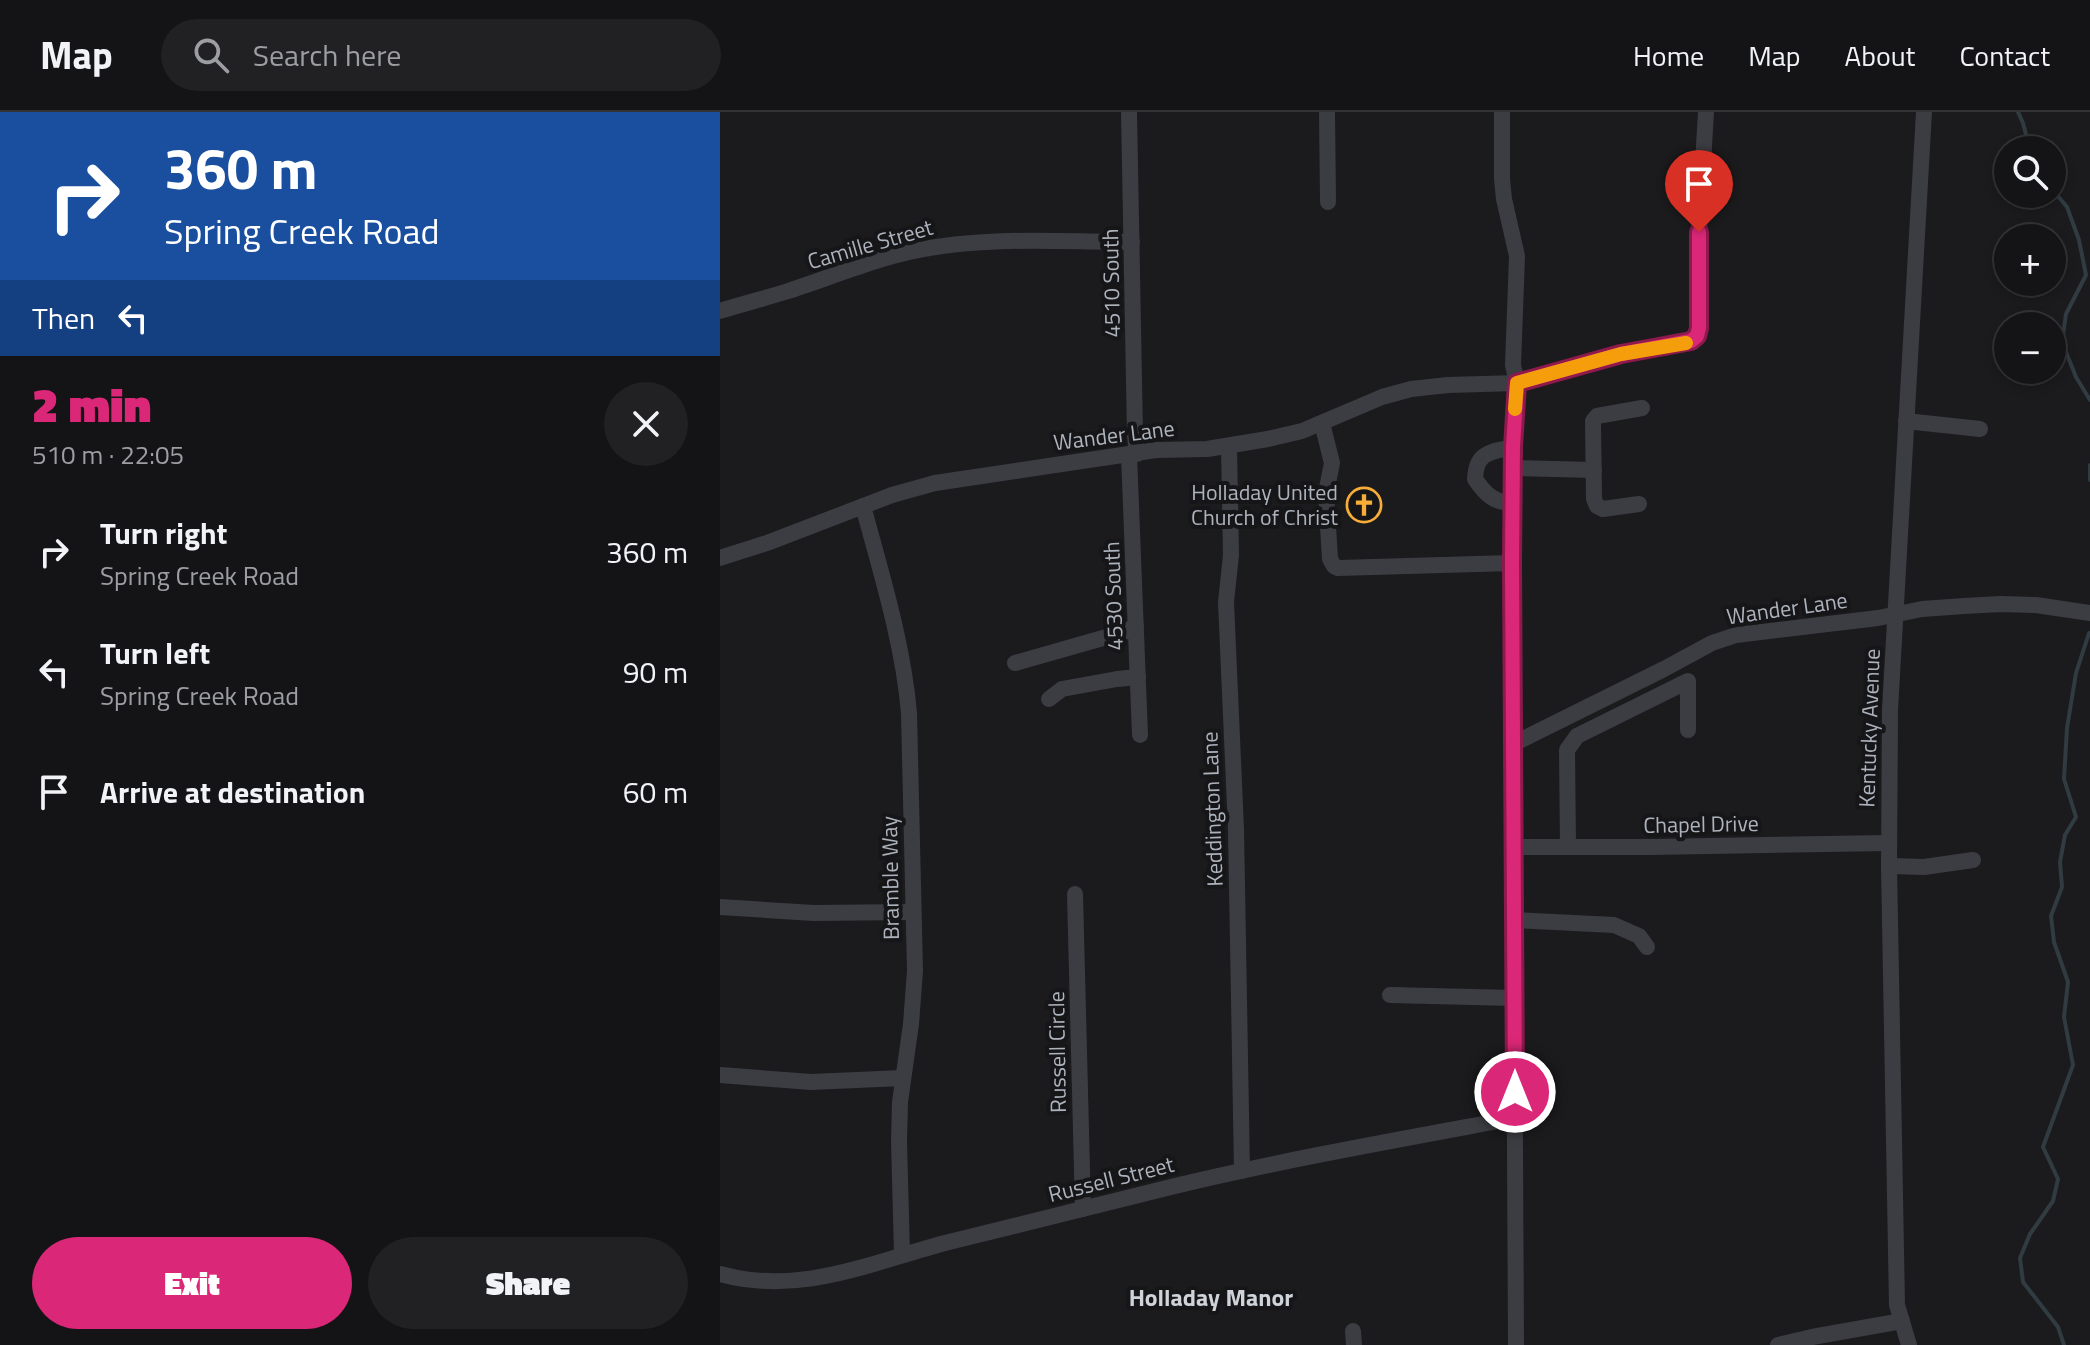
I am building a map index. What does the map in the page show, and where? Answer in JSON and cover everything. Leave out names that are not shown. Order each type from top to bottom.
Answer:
[{"type":"street","name":"4510 South","points":[[1129,112],[1133,455]]},
{"type":"street","points":[[1327,112],[1328,202]]},
{"type":"street","points":[[1502,112],[1504,199],[1517,256],[1512,563],[1516,1345]]},
{"type":"street","name":"Wander Lane","points":[[720,558],[935,483],[1170,449],[1207,449],[1288,436],[1325,436],[1382,397],[1411,389],[1517,383],[1621,354],[1691,341],[1697,336],[1699,328],[1699,232],[1706,112]]},
{"type":"street","name":"Kentucky Avenue","points":[[1909,1345],[1897,1305],[1888,843],[1890,710],[1924,112]]},
{"type":"street","name":"Camille Street","points":[[720,311],[916,250],[993,241],[1132,242]]},
{"type":"street","points":[[1639,504],[1603,509],[1594,499],[1593,421],[1595,416],[1642,408]]},
{"type":"street","points":[[1906,421],[1980,429]]},
{"type":"street","points":[[1325,436],[1332,463],[1326,493],[1330,559],[1334,566],[1512,563]]},
{"type":"street","name":"Keddington Lane","points":[[1229,446],[1231,555],[1226,602],[1236,829],[1242,1171]]},
{"type":"street","points":[[1513,447],[1489,452],[1475,468],[1475,479],[1492,499],[1513,503]]},
{"type":"street","name":"4530 South","points":[[1133,455],[1140,735]]},
{"type":"street","points":[[1513,468],[1594,470]]},
{"type":"street","name":"Bramble Way","points":[[863,506],[907,689],[915,971],[911,1024],[902,1078],[899,1141],[902,1254]]},
{"type":"street","name":"Wander Lane","points":[[1513,744],[1712,643],[1736,635],[1878,618],[1922,609],[2001,604],[2036,605],[2090,613]]},
{"type":"street","points":[[1015,663],[1136,626]]},
{"type":"street","points":[[1049,699],[1062,689],[1138,677]]},
{"type":"street","points":[[1568,847],[1567,750],[1577,736],[1688,681],[1688,730]]},
{"type":"street","name":"Chapel Drive","points":[[1514,847],[1888,843]]},
{"type":"street","points":[[1889,866],[1924,867],[1973,860]]},
{"type":"street","name":"Russell Circle","points":[[1075,894],[1083,1209]]},
{"type":"street","points":[[720,907],[813,913],[912,912]]},
{"type":"street","points":[[1514,920],[1614,925],[1639,936],[1647,947]]},
{"type":"street","points":[[1390,995],[1514,998]]},
{"type":"street","points":[[720,1075],[811,1082],[902,1078]]},
{"type":"street","name":"Russell Street","points":[[720,1274],[777,1282],[827,1277],[902,1254],[1242,1171],[1515,1118]]},
{"type":"street","points":[[1778,1345],[1902,1321]]},
{"type":"waterway","points":[[2018,112],[2026,136]]},
{"type":"waterway","points":[[2066,206],[2079,240],[2086,275],[2066,314],[2062,342],[2076,377],[2090,400]]},
{"type":"waterway","points":[[2090,465],[2090,480]]},
{"type":"waterway","points":[[2064,1345],[2058,1327],[2023,1282],[2020,1258],[2030,1234],[2053,1201],[2058,1179],[2043,1147],[2073,1065],[2064,1017],[2068,982],[2054,942],[2051,916],[2062,887],[2060,862],[2065,835],[2076,817],[2064,779],[2067,728],[2076,673],[2089,633]]},
{"type":"slow traffic","points":[[1515,409],[1517,383],[1621,354],[1686,343]]},
{"type":"place","name":"Holladay United Church of Christ","points":[[1364,505]]},
{"type":"district","name":"Holladay Manor","points":[[1211,1297]]},
{"type":"route","points":[[1515,1092],[1512,563],[1517,383],[1621,354],[1691,341],[1697,336],[1699,328],[1699,232]]}]
